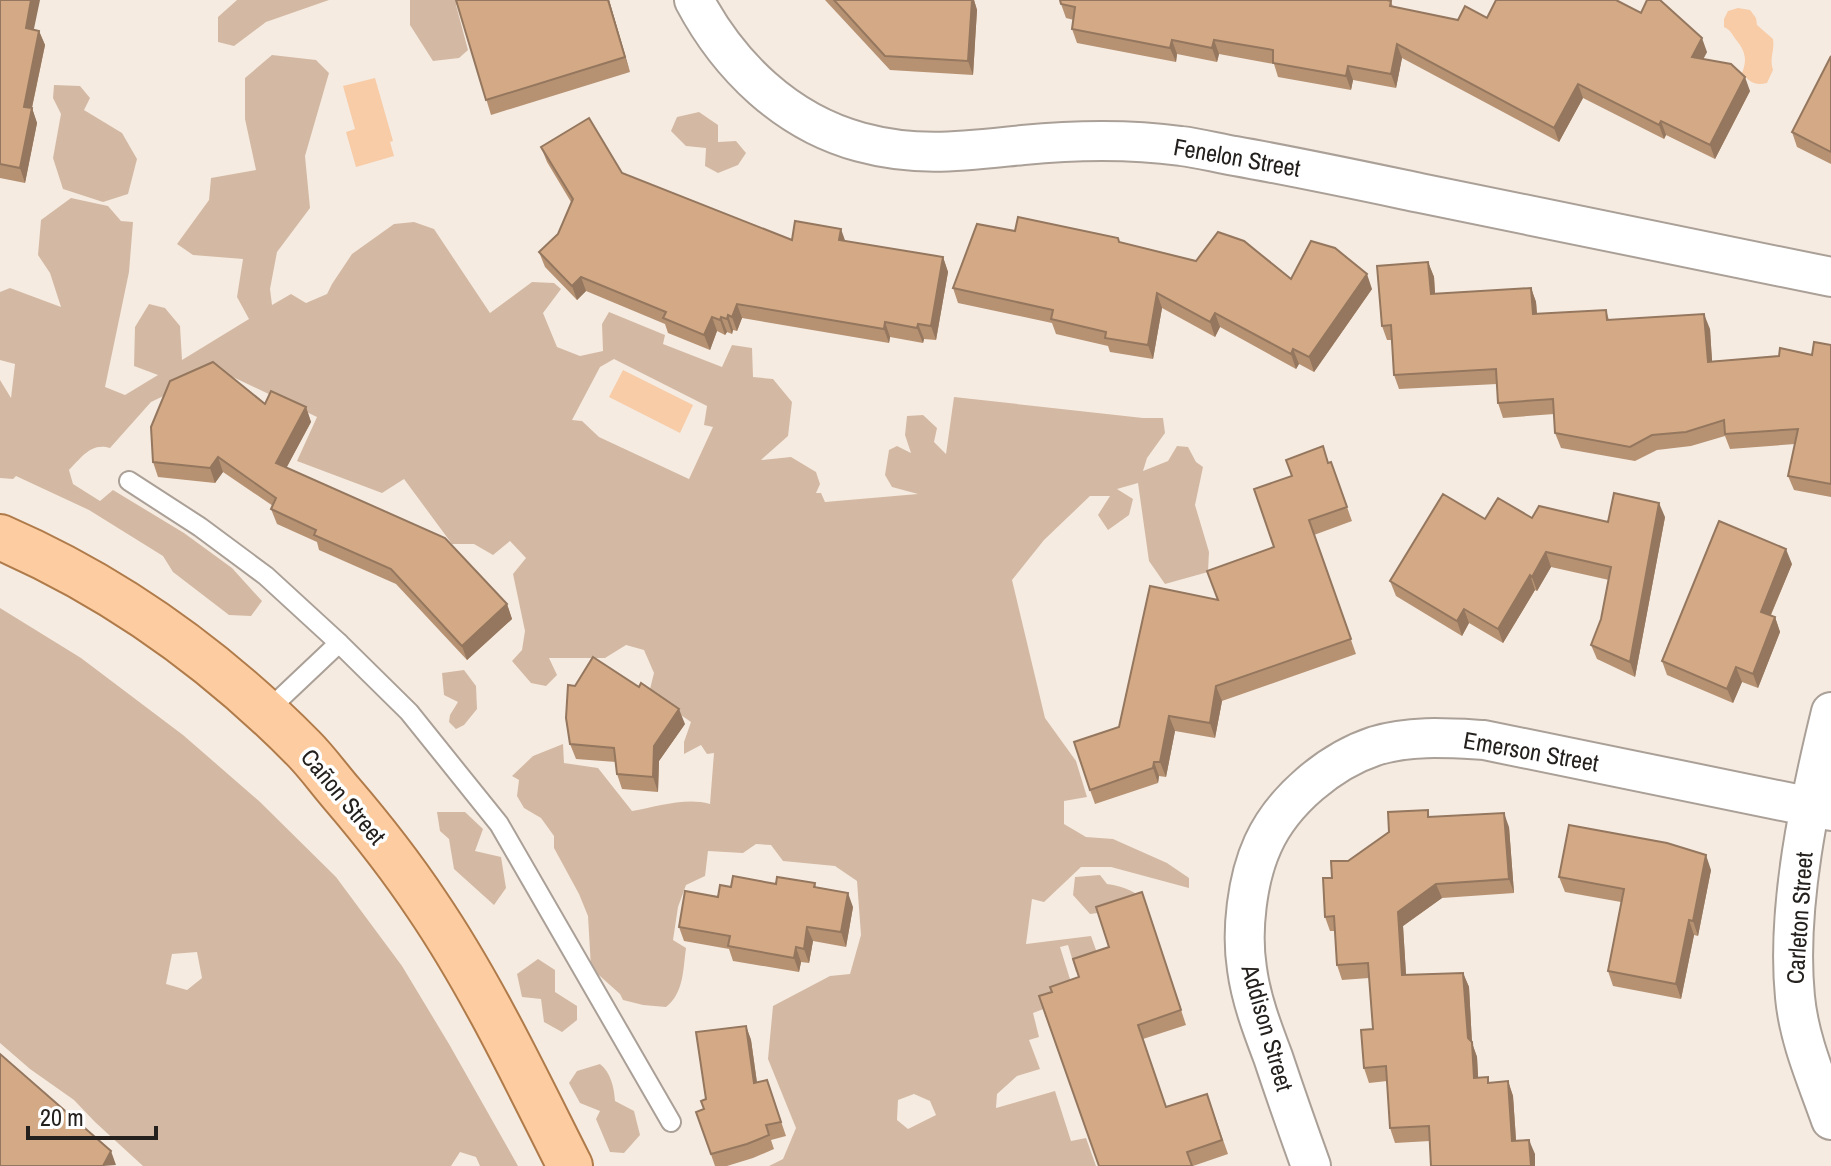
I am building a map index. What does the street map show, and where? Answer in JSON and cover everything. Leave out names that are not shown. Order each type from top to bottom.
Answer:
[{"type":"main road","name":"Cañon Street","points":[[0,537],[55,564],[144,616],[224,675],[305,750],[360,815],[427,905],[487,1007],[570,1166]]},
{"type":"street","name":"Fenelon Street","points":[[694,0],[730,56],[772,97],[816,125],[858,142],[928,153],[1104,141],[1180,146],[1831,277]]},
{"type":"street","name":"Carleton Street","points":[[1831,712],[1821,808],[1798,886],[1793,955],[1795,999],[1804,1043],[1831,1120]]},
{"type":"street","name":"Emerson Street","points":[[1264,840],[1310,783],[1342,762],[1376,746],[1429,737],[1484,740],[1821,808]]},
{"type":"street","name":"Addison Street","points":[[1264,840],[1253,873],[1247,906],[1246,966],[1258,1015],[1311,1166]]},
{"type":"lane","points":[[129,481],[200,527],[266,576],[409,712],[499,824],[671,1122]]},
{"type":"lane","points":[[266,712],[339,643]]},
{"type":"shaded area","points":[[237,0],[329,0],[266,22],[234,46],[218,42],[218,17]]},
{"type":"shaded area","points":[[410,0],[461,0],[456,5],[468,50],[459,58],[433,61],[410,25]]},
{"type":"shaded area","points":[[1738,8],[1750,10],[1757,25],[1773,39],[1773,70],[1767,83],[1753,82],[1742,73],[1744,53],[1732,33],[1724,27],[1728,11]]},
{"type":"shaded area","points":[[272,55],[316,60],[329,73],[305,156],[310,208],[277,252],[270,289],[272,305],[291,294],[306,303],[327,294],[352,254],[394,224],[414,222],[434,229],[490,313],[532,282],[554,283],[561,289],[543,313],[557,347],[580,356],[603,351],[602,324],[609,312],[665,335],[663,344],[722,367],[732,345],[752,348],[753,377],[773,379],[792,402],[788,436],[761,460],[791,457],[816,472],[820,484],[816,493],[821,493],[825,502],[918,494],[892,487],[885,475],[889,450],[897,446],[911,453],[905,435],[907,416],[923,415],[937,428],[934,442],[946,454],[954,397],[1163,418],[1165,433],[1147,458],[1143,471],[1168,461],[1177,446],[1188,447],[1196,462],[1203,467],[1195,505],[1209,552],[1208,572],[1165,584],[1149,561],[1138,483],[1117,489],[1133,499],[1129,515],[1108,530],[1098,515],[1110,496],[1090,496],[1044,540],[1012,580],[1045,718],[1076,761],[1087,797],[1064,801],[1064,824],[1086,837],[1113,839],[1167,863],[1189,878],[1189,888],[1111,867],[1081,867],[1044,902],[1032,899],[1026,944],[1091,936],[1101,964],[1076,972],[1068,945],[1060,947],[1074,992],[1054,1005],[1033,1013],[1039,1037],[1029,1040],[1040,1069],[1017,1076],[997,1094],[996,1108],[1055,1091],[1071,1141],[1086,1138],[1096,1166],[769,1166],[783,1159],[796,1128],[768,1059],[773,1006],[830,976],[850,974],[861,935],[857,881],[835,866],[783,861],[771,845],[756,844],[743,853],[708,851],[705,876],[686,885],[678,907],[673,940],[686,948],[682,980],[676,995],[666,1007],[623,1000],[591,968],[588,916],[579,894],[554,848],[554,836],[541,818],[524,808],[517,796],[519,780],[512,776],[533,756],[563,744],[564,763],[598,768],[632,811],[681,802],[710,804],[714,753],[707,754],[701,745],[684,754],[684,742],[691,722],[649,693],[654,673],[644,650],[626,645],[605,658],[549,658],[557,675],[546,686],[531,683],[512,661],[522,650],[525,631],[513,574],[526,558],[510,541],[493,555],[474,544],[452,544],[404,479],[382,493],[297,461],[317,417],[218,370],[151,402],[110,448],[92,449],[69,470],[73,484],[100,501],[113,490],[184,533],[232,568],[262,601],[251,616],[229,615],[173,572],[163,556],[89,510],[16,476],[13,479],[0,478],[0,380],[11,398],[15,364],[0,360],[0,292],[10,288],[61,307],[50,273],[38,255],[41,220],[71,198],[108,206],[121,221],[133,222],[129,272],[105,387],[125,395],[158,375],[134,366],[135,327],[149,304],[165,308],[180,326],[182,360],[249,319],[237,297],[243,259],[193,255],[177,244],[209,200],[211,178],[256,170],[245,119],[245,78]],"holes":[[[614,359],[707,406],[704,425],[713,427],[689,479],[599,437],[582,421],[572,420],[600,367]],[[914,1094],[930,1101],[936,1115],[908,1129],[897,1120],[898,1100]]]},
{"type":"shaded area","points":[[375,78],[393,141],[390,142],[394,156],[356,167],[346,132],[355,129],[343,86]]},
{"type":"shaded area","points":[[54,85],[80,86],[90,98],[84,110],[122,133],[137,159],[128,194],[103,202],[63,189],[53,158],[61,114],[53,98]]},
{"type":"shaded area","points":[[699,112],[718,125],[718,142],[736,141],[746,153],[738,165],[718,173],[705,166],[706,148],[686,146],[671,131],[677,117]]},
{"type":"shaded area","points":[[623,370],[693,405],[680,433],[609,397]]},
{"type":"shaded area","points":[[0,608],[81,658],[183,735],[259,801],[336,877],[402,966],[518,1166],[480,1166],[476,1157],[460,1152],[451,1166],[143,1166],[74,1100],[0,1043]],"holes":[[[197,952],[202,978],[187,990],[166,984],[172,954]]]},
{"type":"shaded area","points":[[464,670],[476,686],[477,709],[464,725],[456,729],[449,722],[458,702],[444,695],[442,673]]},
{"type":"shaded area","points":[[437,812],[465,812],[483,829],[475,851],[501,857],[506,888],[494,905],[454,869],[449,839],[440,831]]},
{"type":"shaded area","points":[[1100,875],[1107,884],[1126,888],[1141,898],[1105,912],[1090,914],[1073,895],[1075,877]]},
{"type":"shaded area","points":[[538,959],[555,970],[555,992],[577,1006],[577,1020],[562,1032],[544,1022],[541,999],[522,997],[517,974]]},
{"type":"shaded area","points":[[600,1064],[611,1081],[615,1101],[634,1111],[640,1135],[624,1153],[610,1152],[596,1119],[600,1111],[580,1103],[569,1083],[577,1071]]},
{"type":"building","points":[[0,0],[31,0],[26,28],[39,31],[24,107],[32,108],[20,168],[0,164]]},
{"type":"building","points":[[456,0],[608,0],[625,57],[486,100]]},
{"type":"building","points":[[834,0],[972,0],[968,61],[885,56]]},
{"type":"building","points":[[1060,0],[1387,0],[1391,1],[1390,6],[1458,20],[1465,6],[1487,18],[1496,0],[1616,0],[1641,13],[1647,0],[1660,0],[1702,38],[1692,57],[1731,64],[1745,77],[1710,145],[1661,121],[1659,125],[1578,84],[1554,128],[1397,44],[1391,74],[1348,66],[1346,76],[1273,63],[1273,50],[1214,40],[1212,48],[1172,40],[1170,48],[1072,29],[1075,7],[1061,4]]},
{"type":"building","points":[[1831,56],[1831,152],[1792,132]]},
{"type":"building","points":[[589,118],[622,173],[792,240],[795,221],[841,229],[839,240],[943,257],[931,326],[918,324],[917,328],[885,322],[884,329],[737,304],[732,317],[728,315],[727,319],[721,317],[720,320],[712,317],[704,335],[663,318],[666,312],[581,277],[572,286],[539,252],[558,234],[573,199],[541,147]]},
{"type":"building","points":[[1018,217],[1118,238],[1119,242],[1196,261],[1218,232],[1244,241],[1291,279],[1311,241],[1335,248],[1367,274],[1309,357],[1293,349],[1291,354],[1215,313],[1210,322],[1157,293],[1148,345],[1105,338],[1106,332],[1051,319],[1053,310],[953,288],[977,224],[1015,231]]},
{"type":"building","points":[[1428,262],[1431,294],[1531,288],[1533,314],[1606,310],[1607,320],[1704,314],[1708,362],[1779,356],[1780,348],[1812,355],[1814,342],[1831,345],[1831,484],[1788,476],[1798,429],[1725,434],[1724,420],[1686,432],[1652,435],[1630,447],[1555,433],[1553,399],[1498,403],[1496,369],[1394,375],[1391,325],[1382,326],[1377,266]]},
{"type":"building","points":[[213,362],[265,404],[271,391],[306,407],[276,463],[445,538],[507,604],[462,646],[391,569],[314,535],[316,530],[271,509],[276,498],[218,457],[210,468],[153,462],[151,427],[170,381]]},
{"type":"building","points":[[1323,446],[1347,507],[1309,520],[1351,639],[1216,686],[1210,723],[1169,716],[1160,762],[1154,762],[1153,768],[1090,790],[1074,742],[1119,727],[1150,586],[1218,600],[1207,571],[1274,547],[1254,489],[1292,476],[1286,460]]},
{"type":"building","points":[[1614,493],[1659,503],[1630,662],[1591,645],[1601,619],[1611,567],[1546,552],[1498,629],[1464,609],[1457,621],[1390,581],[1443,494],[1485,519],[1498,498],[1532,518],[1539,506],[1608,522]]},
{"type":"building","points":[[1719,521],[1786,549],[1761,612],[1775,617],[1753,674],[1736,667],[1727,689],[1662,661]]},
{"type":"building","points":[[593,657],[639,687],[641,683],[679,709],[654,746],[653,777],[617,774],[614,748],[570,744],[566,718],[568,685],[575,686]]},
{"type":"building","points":[[1428,810],[1428,817],[1504,813],[1509,879],[1436,884],[1398,912],[1402,975],[1463,973],[1474,1078],[1488,1077],[1488,1083],[1508,1081],[1512,1141],[1529,1140],[1531,1166],[1431,1166],[1429,1126],[1390,1128],[1386,1066],[1364,1068],[1361,1030],[1373,1029],[1368,963],[1337,965],[1334,916],[1325,917],[1323,878],[1332,878],[1331,861],[1348,861],[1389,832],[1388,812]]},
{"type":"building","points":[[1569,825],[1667,843],[1706,855],[1676,984],[1608,971],[1624,889],[1559,877]]},
{"type":"building","points":[[733,876],[776,884],[777,877],[815,883],[814,887],[848,893],[841,932],[807,927],[804,949],[796,947],[794,958],[728,946],[730,936],[679,927],[685,891],[718,897],[720,885],[731,887]]},
{"type":"building","points":[[1142,892],[1181,1010],[1138,1025],[1166,1107],[1207,1094],[1222,1140],[1187,1152],[1192,1166],[1099,1166],[1039,996],[1052,992],[1050,987],[1079,977],[1073,959],[1109,947],[1096,907]]},
{"type":"building","points":[[746,1026],[754,1083],[767,1080],[781,1122],[766,1125],[769,1135],[711,1154],[696,1112],[704,1109],[701,1101],[706,1099],[696,1032]]},
{"type":"building","points":[[0,1054],[111,1151],[103,1166],[0,1166]]}]
